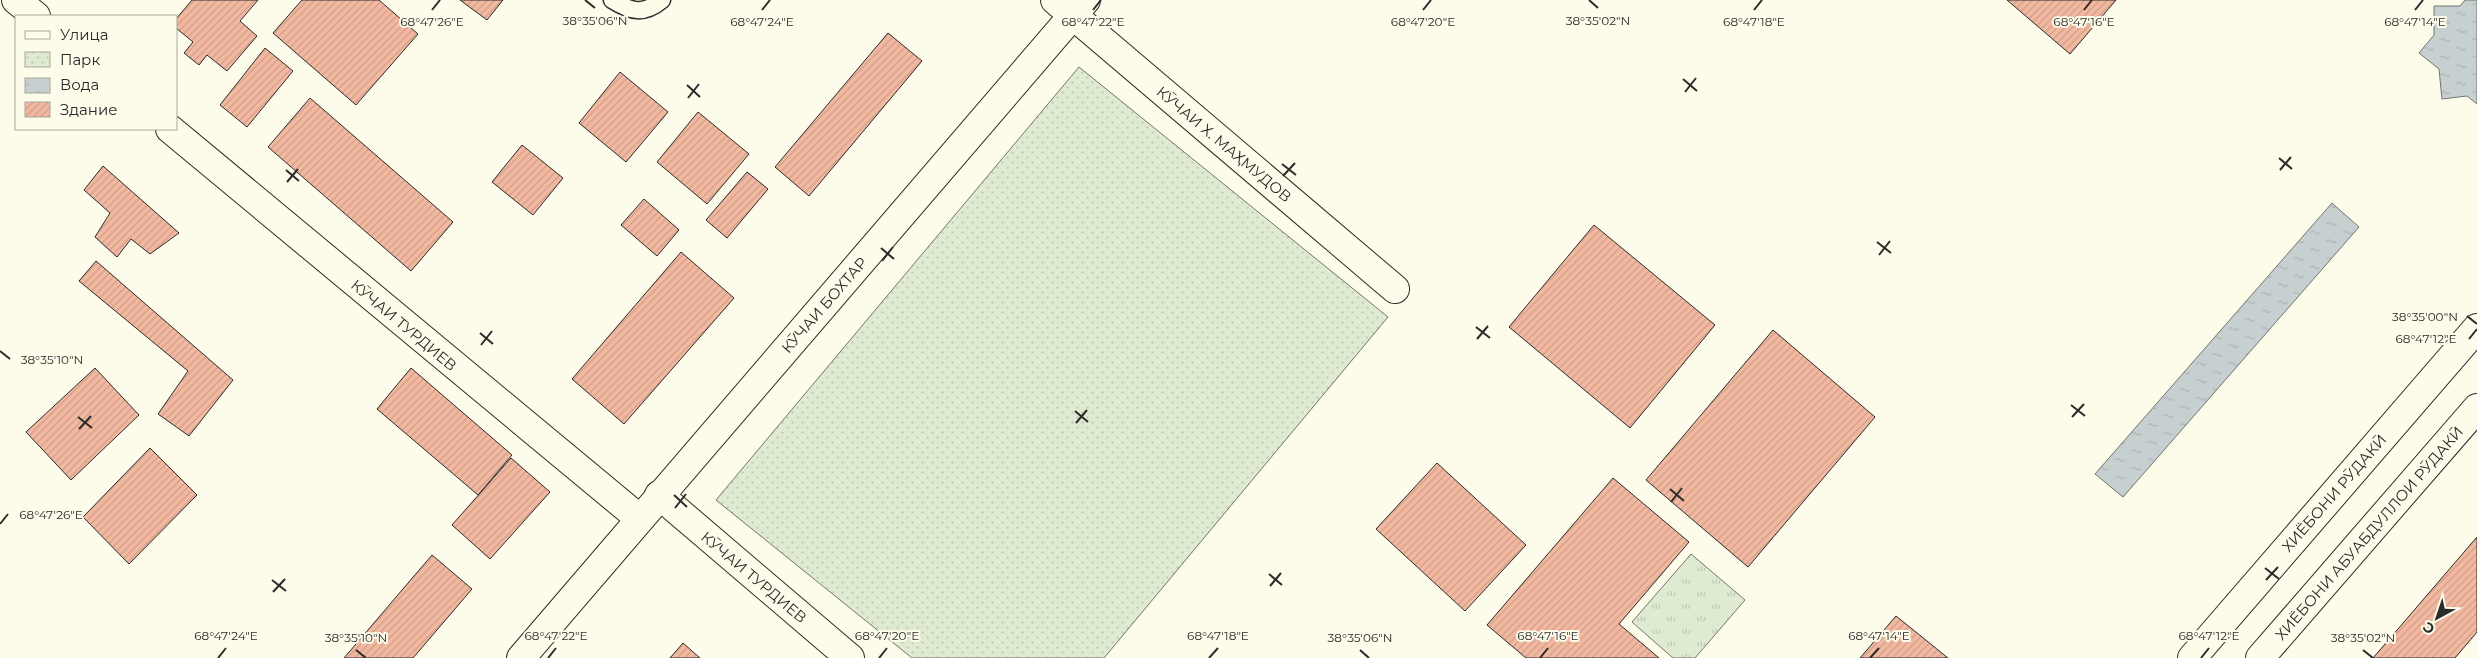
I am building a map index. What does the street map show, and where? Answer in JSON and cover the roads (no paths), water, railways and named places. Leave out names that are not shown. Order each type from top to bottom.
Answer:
[{"type":"main road","points":[[16,0],[35,15]]},
{"type":"main road","name":"КӮЧАИ Х. МАҲМУДОВ","points":[[1071,5],[1394,289]]},
{"type":"main road","name":"КӮЧАИ БОХТАР","points":[[521,658],[1071,5]]},
{"type":"main road","name":"КӮЧАИ ТУРДИЕВ","points":[[171,130],[640,519]]},
{"type":"main road","name":"ХИЁБОНИ РӮДАКӢ","points":[[2192,658],[2477,328]]},
{"type":"main road","name":"ХИЁБОНИ АБУАБДУЛЛОИ РӮДАКӢ","points":[[2260,658],[2477,408]]},
{"type":"main road","name":"КӮЧАИ ТУРДИЕВ","points":[[659,496],[850,658]]},
{"type":"lane","points":[[612,0],[637,11],[649,10],[662,0]]},
{"type":"water","points":[[2465,0],[2477,0],[2477,104],[2467,96],[2442,99],[2439,69],[2419,53],[2434,35],[2434,6],[2460,6]]},
{"type":"water","points":[[2332,203],[2359,227],[2123,497],[2095,474]]}]
